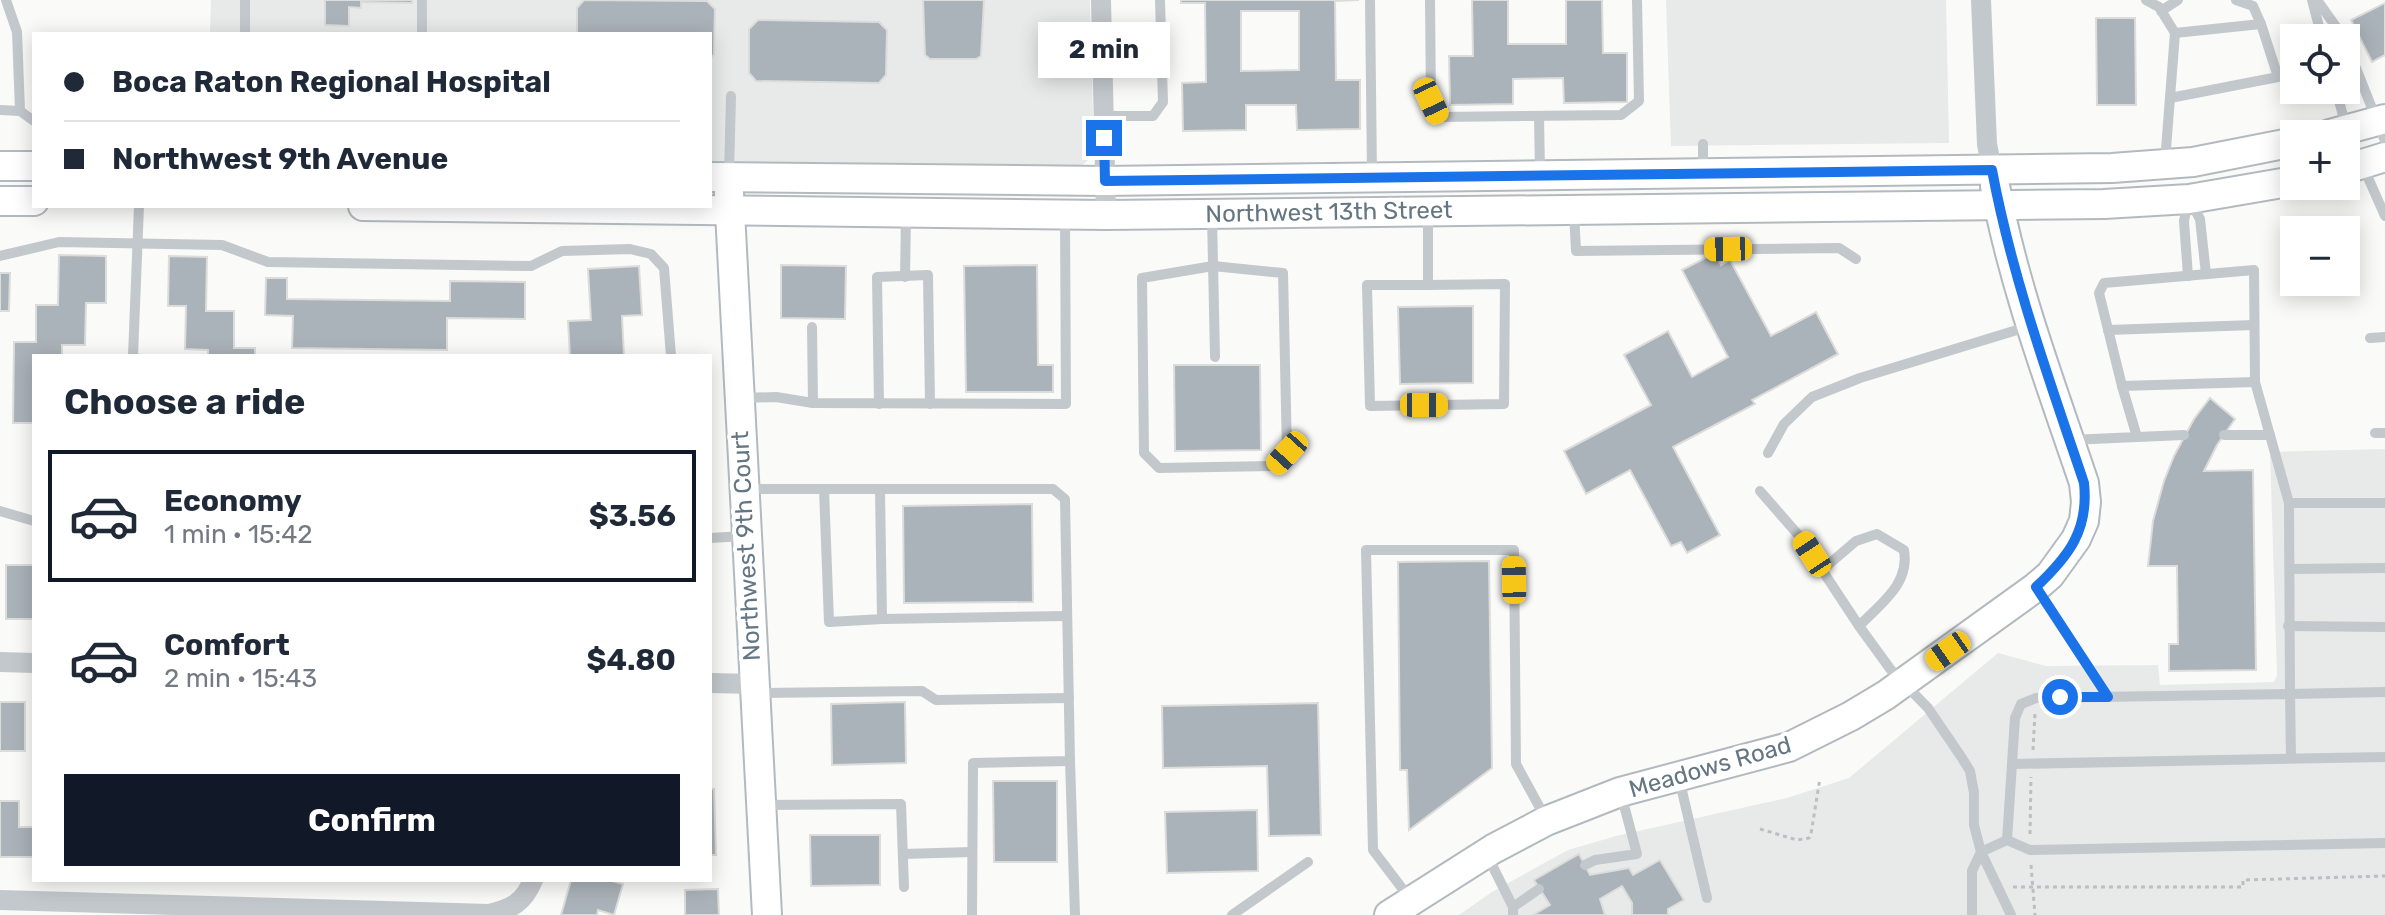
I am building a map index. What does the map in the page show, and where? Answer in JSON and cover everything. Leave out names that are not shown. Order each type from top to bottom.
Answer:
[{"type":"street","points":[[1101,0],[1106,215]]},
{"type":"street","points":[[1981,0],[1987,144],[1992,170]]},
{"type":"street","points":[[2360,130],[2382,127]]},
{"type":"street","name":"Northwest 13th Street","points":[[720,177],[1105,181],[2112,168],[2193,162],[2280,145]]},
{"type":"street","points":[[0,166],[32,166]]},
{"type":"street","name":"Meadows Road","points":[[1400,907],[1486,853],[1546,821],[1620,792],[1789,747],[1851,716],[1904,683],[2036,587],[2064,558],[2084,521],[2084,483],[2031,326],[1998,204],[1992,170]]},
{"type":"street","name":"Northwest 9th Court","points":[[720,177],[728,211],[767,915]]},
{"type":"street","name":"Northwest 13th Street","points":[[509,208],[1106,215],[2104,204],[2189,199],[2280,183]]},
{"type":"street","points":[[0,201],[32,201]]},
{"type":"street","points":[[0,662],[32,663]]},
{"type":"street","points":[[712,683],[754,688]]},
{"type":"street","points":[[0,900],[224,911],[489,914],[510,910],[526,896],[532,882]]},
{"type":"lane","points":[[6,0],[17,32],[20,111]]},
{"type":"lane","points":[[245,0],[245,32]]},
{"type":"lane","points":[[422,0],[422,32]]},
{"type":"lane","points":[[1104,116],[1153,116],[1163,102],[1160,0]]},
{"type":"lane","points":[[1370,0],[1372,178]]},
{"type":"lane","points":[[1430,0],[1431,101],[1439,117],[1621,115],[1639,101],[1637,0]]},
{"type":"lane","points":[[2146,0],[2161,11],[2175,33],[2164,164]]},
{"type":"lane","points":[[2161,11],[2178,0]]},
{"type":"lane","points":[[2170,98],[2278,77],[2257,3],[2236,0]]},
{"type":"lane","points":[[2314,0],[2319,24]]},
{"type":"lane","points":[[2314,0],[2333,24]]},
{"type":"lane","points":[[2175,33],[2261,24]]},
{"type":"lane","points":[[2360,75],[2382,127]]},
{"type":"lane","points":[[720,177],[731,96]]},
{"type":"lane","points":[[0,110],[20,111],[32,120]]},
{"type":"lane","points":[[1539,116],[1540,176]]},
{"type":"lane","points":[[1703,144],[1703,174]]},
{"type":"lane","points":[[2364,163],[2385,216]]},
{"type":"lane","points":[[2189,199],[2200,219],[2206,274]]},
{"type":"lane","points":[[2188,276],[2184,221],[2189,199]]},
{"type":"lane","points":[[133,354],[139,208]]},
{"type":"lane","points":[[1574,210],[1576,251],[1839,248],[1856,259]]},
{"type":"lane","points":[[1428,211],[1428,285]]},
{"type":"lane","points":[[905,277],[906,213]]},
{"type":"lane","points":[[1212,214],[1215,357]]},
{"type":"lane","points":[[738,398],[776,397],[813,403],[1066,404],[1065,215]]},
{"type":"lane","points":[[0,256],[59,242],[137,243],[222,245],[268,262],[531,266],[562,251],[630,249],[651,254],[664,268],[671,354]]},
{"type":"lane","points":[[1213,266],[1283,273],[1287,453],[1276,466],[1159,468],[1144,453],[1142,278],[1213,266]]},
{"type":"lane","points":[[2137,437],[2099,293],[2104,283],[2254,270],[2255,382],[2289,503],[2291,758]]},
{"type":"lane","points":[[879,404],[877,277],[928,275],[930,404]]},
{"type":"lane","points":[[1505,284],[1504,404],[1370,406],[1367,285],[1428,285],[1505,284]]},
{"type":"lane","points":[[2108,330],[2254,325]]},
{"type":"lane","points":[[1768,453],[1784,424],[1812,397],[1860,378],[2031,326]]},
{"type":"lane","points":[[812,327],[813,403]]},
{"type":"lane","points":[[2370,338],[2385,337]]},
{"type":"lane","points":[[2122,386],[2255,382]]},
{"type":"lane","points":[[2069,440],[2184,435]]},
{"type":"lane","points":[[2224,435],[2270,435]]},
{"type":"lane","points":[[743,489],[1053,489],[1065,499],[1075,915]]},
{"type":"lane","points":[[824,489],[829,622],[1067,616]]},
{"type":"lane","points":[[880,489],[882,619]]},
{"type":"lane","points":[[1760,491],[1801,538],[1859,626],[1928,708],[1970,771],[1974,825],[1981,852],[2011,915]]},
{"type":"lane","points":[[2289,503],[2385,503]]},
{"type":"lane","points":[[0,511],[32,520]]},
{"type":"lane","points":[[1822,570],[1856,541],[1877,534],[1904,550],[1907,566],[1897,586],[1859,626]]},
{"type":"lane","points":[[712,538],[746,536]]},
{"type":"lane","points":[[1400,907],[1373,850],[1366,550],[1514,550],[1516,764],[1546,821]]},
{"type":"lane","points":[[2291,569],[2385,568]]},
{"type":"lane","points":[[2036,587],[2108,697]]},
{"type":"lane","points":[[2288,626],[2385,627]]},
{"type":"lane","points":[[754,688],[922,691],[936,700],[1069,698]]},
{"type":"lane","points":[[2007,840],[2015,718],[2021,704],[2036,698],[2385,692]]},
{"type":"lane","points":[[2012,764],[2385,757]]},
{"type":"lane","points":[[972,915],[973,763],[1070,761]]},
{"type":"lane","points":[[1679,776],[1707,898]]},
{"type":"lane","points":[[1585,865],[1595,860],[1637,854],[1620,792]]},
{"type":"lane","points":[[761,805],[901,804],[904,887]]},
{"type":"lane","points":[[1972,915],[1972,871],[1981,852],[2007,840],[2030,850],[2385,843]]},
{"type":"lane","points":[[903,854],[972,852]]},
{"type":"lane","points":[[1486,853],[1513,911],[1539,889]]},
{"type":"lane","points":[[1232,915],[1308,862]]},
{"type":"path","points":[[2035,915],[2030,850],[2036,698]]},
{"type":"path","points":[[1760,829],[1797,840],[1809,838],[1820,778]]},
{"type":"path","points":[[1998,887],[2243,887],[2243,880],[2385,876]]},
{"type":"shaded area","points":[[211,0],[1090,0],[1094,155],[1082,165],[1065,169],[712,163],[712,32],[210,32]]},
{"type":"shaded area","points":[[1666,0],[1946,0],[1949,143],[1671,146]]},
{"type":"shaded area","points":[[2385,449],[2385,915],[1459,915],[1492,892],[1568,850],[1616,836],[1787,798],[1849,778],[1998,653],[2046,666],[2158,665],[2160,685],[2274,682],[2277,675],[2270,452]]},
{"type":"building","points":[[325,0],[412,0],[412,3],[361,2],[361,8],[349,7],[349,26],[325,25]]},
{"type":"building","points":[[584,0],[707,1],[715,9],[714,54],[712,56],[712,32],[577,32],[577,8]]},
{"type":"building","points":[[923,0],[984,0],[981,56],[976,59],[930,59],[925,55]]},
{"type":"building","points":[[1181,0],[1359,0],[1335,1],[1336,80],[1360,80],[1360,129],[1297,130],[1296,105],[1246,105],[1246,130],[1183,131],[1182,83],[1206,82],[1205,3],[1181,3]],"holes":[[[1241,11],[1299,11],[1299,70],[1241,71]]]},
{"type":"building","points":[[1472,0],[1508,0],[1508,44],[1566,44],[1566,0],[1602,0],[1603,53],[1627,53],[1627,102],[1564,103],[1563,78],[1513,79],[1513,104],[1450,105],[1449,56],[1473,56]]},
{"type":"building","points":[[2385,3],[2385,55],[2372,62],[2360,38],[2360,24],[2353,24],[2351,20]]},
{"type":"building","points":[[2096,18],[2135,18],[2136,105],[2097,105]]},
{"type":"building","points":[[758,20],[879,22],[887,30],[886,75],[879,83],[756,81],[749,73],[749,29]]},
{"type":"building","points":[[1715,253],[1721,265],[1730,260],[1771,336],[1816,312],[1838,354],[1752,400],[1755,404],[1673,447],[1720,535],[1687,553],[1681,542],[1671,546],[1630,470],[1586,494],[1564,451],[1651,405],[1624,355],[1668,331],[1692,377],[1728,357],[1682,270]]},
{"type":"building","points":[[59,255],[106,256],[106,303],[86,303],[85,345],[62,345],[62,354],[32,354],[32,423],[13,423],[14,342],[36,342],[36,305],[58,305]]},
{"type":"building","points":[[169,256],[207,257],[206,311],[234,311],[234,348],[255,348],[255,354],[208,354],[208,350],[185,349],[186,306],[168,306]]},
{"type":"building","points":[[781,265],[846,266],[845,319],[781,318]]},
{"type":"building","points":[[1037,265],[1038,365],[1053,365],[1053,392],[966,392],[964,266]]},
{"type":"building","points":[[639,266],[642,315],[622,316],[624,354],[570,354],[568,321],[591,320],[588,269]]},
{"type":"building","points":[[0,273],[10,273],[9,311],[0,311]]},
{"type":"building","points":[[266,278],[287,278],[287,299],[450,301],[450,281],[525,282],[525,319],[447,318],[447,350],[292,348],[293,316],[265,315]]},
{"type":"building","points":[[1473,306],[1473,383],[1400,384],[1398,307]]},
{"type":"building","points":[[1174,365],[1260,365],[1261,450],[1175,451]]},
{"type":"building","points":[[2210,398],[2235,419],[2204,471],[2253,470],[2256,670],[2169,671],[2169,644],[2178,644],[2177,566],[2148,566],[2153,521],[2174,456],[2194,419]]},
{"type":"building","points":[[1032,504],[1033,602],[904,603],[903,506]]},
{"type":"building","points":[[1489,561],[1492,768],[1409,830],[1407,770],[1400,770],[1398,562]]},
{"type":"building","points":[[6,565],[32,565],[32,619],[6,619]]},
{"type":"building","points":[[0,702],[25,702],[25,751],[0,751]]},
{"type":"building","points":[[905,702],[906,763],[832,765],[831,704]]},
{"type":"building","points":[[1318,703],[1321,835],[1269,836],[1267,766],[1163,768],[1162,706]]},
{"type":"building","points":[[993,781],[1057,781],[1057,862],[994,862]]},
{"type":"building","points":[[712,789],[714,789],[716,855],[712,855]]},
{"type":"building","points":[[0,801],[19,801],[19,827],[32,827],[32,857],[0,857]]},
{"type":"building","points":[[1257,810],[1258,871],[1167,873],[1165,812]]},
{"type":"building","points":[[810,835],[880,835],[880,885],[811,886]]},
{"type":"building","points":[[1579,854],[1590,875],[1629,868],[1633,875],[1660,860],[1684,900],[1668,909],[1668,915],[1632,915],[1632,903],[1622,886],[1600,899],[1605,915],[1533,915],[1550,905],[1534,880]]},
{"type":"building","points":[[570,882],[623,884],[614,915],[598,910],[597,915],[561,915]]},
{"type":"building","points":[[718,889],[719,915],[685,915],[685,890]]},
{"type":"route","points":[[1104,138],[1105,181],[1992,170],[2003,229],[2031,326],[2084,483],[2084,521],[2076,539],[2050,575],[2036,587],[2108,697],[2060,697]]}]
